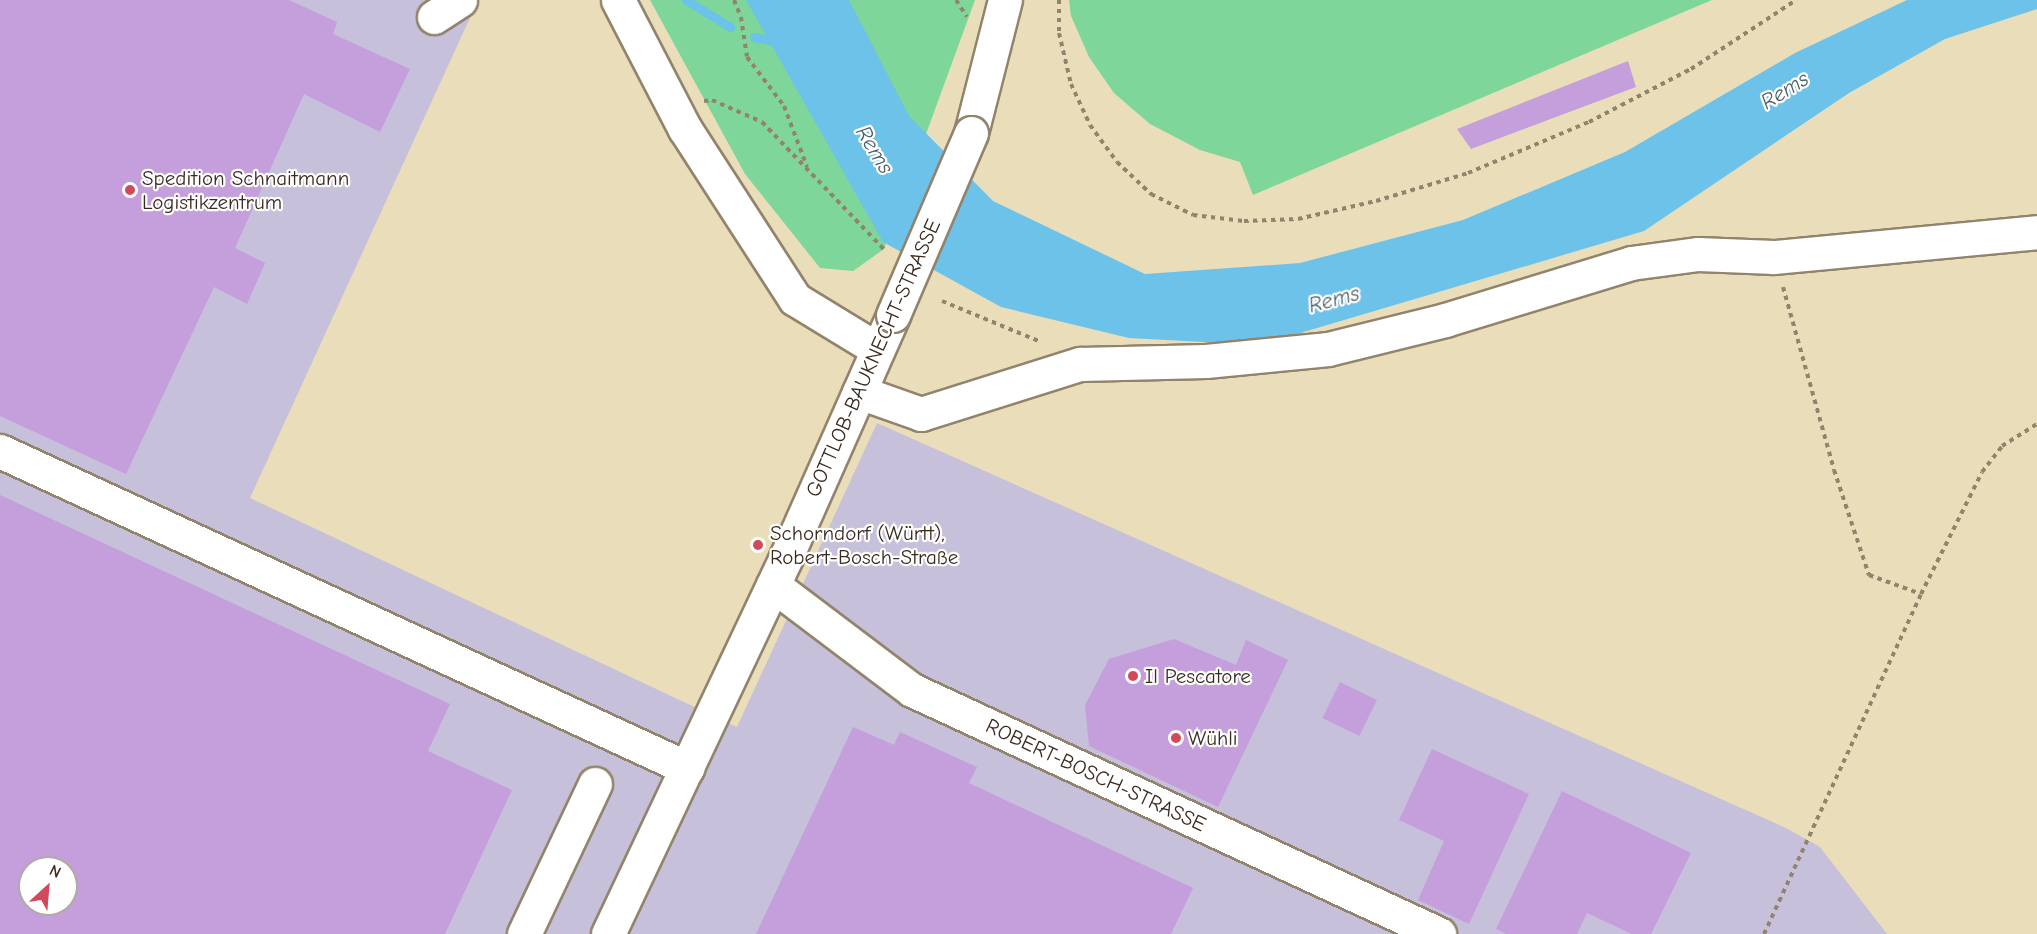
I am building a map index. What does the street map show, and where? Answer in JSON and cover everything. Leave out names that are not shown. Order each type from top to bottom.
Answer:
[{"type":"street","points":[[618,0],[673,103],[795,299],[877,349]]},
{"type":"street","name":"GOTTLOB-BAUKNECHT-STRASSE","points":[[608,934],[773,585],[971,133],[1005,0]]},
{"type":"street","points":[[859,392],[921,414],[1080,364],[1206,361],[1328,349],[1445,320],[1631,263],[1698,254],[1774,257],[2037,232]]},
{"type":"street","points":[[0,451],[687,768]]},
{"type":"street","name":"ROBERT-BOSCH-STRASSE","points":[[773,585],[912,690],[1438,934]]},
{"type":"street","points":[[524,934],[595,784]]},
{"type":"path","points":[[734,0],[741,16],[747,57],[784,106],[807,169]]},
{"type":"path","points":[[1059,0],[1059,33],[1071,84],[1090,125],[1117,162],[1151,194],[1193,214],[1244,221],[1298,219],[1376,201],[1468,173],[1619,106],[1691,69],[1796,0]]},
{"type":"path","points":[[673,103],[712,100],[762,122],[884,249]]},
{"type":"path","points":[[1774,257],[1859,554],[1869,575],[1891,585],[1921,594]]},
{"type":"path","points":[[942,301],[1064,351],[1080,364]]},
{"type":"path","points":[[1764,934],[1921,594],[1982,472],[2002,446],[2037,424]]},
{"type":"shaded area","points":[[0,0],[469,0],[475,7],[250,498],[737,727],[877,423],[1786,828],[1820,847],[1887,934],[0,934]]},
{"type":"green space","points":[[650,0],[975,0],[884,249],[853,271],[820,268],[745,174]]},
{"type":"green space","points":[[1069,0],[1712,0],[1253,195],[1240,162],[1200,150],[1150,124],[1114,93],[1089,57],[1071,16]]},
{"type":"water","name":"Rems","points":[[746,0],[849,0],[909,116],[993,201],[1145,274],[1300,263],[1463,220],[1625,152],[1795,53],[1907,0],[2037,0],[2037,9],[1945,39],[1849,93],[1644,231],[1260,345],[1129,338],[1001,307],[883,242]]},
{"type":"building","name":"Spedition Schnaitmann Logistikzentrum","points":[[0,0],[289,0],[337,22],[333,34],[410,69],[380,132],[304,94],[235,248],[265,263],[247,304],[214,287],[126,474],[0,416]]},
{"type":"building","points":[[1628,61],[1636,87],[1471,149],[1457,129]]},
{"type":"building","points":[[0,495],[450,704],[428,751],[512,790],[445,934],[0,934]]},
{"type":"building","points":[[1174,639],[1236,665],[1246,640],[1288,660],[1218,807],[1089,746],[1085,705],[1109,659]]},
{"type":"building","points":[[1340,682],[1377,700],[1359,736],[1322,718]]},
{"type":"building","points":[[853,727],[894,745],[900,732],[977,767],[969,783],[1193,888],[1171,934],[756,934]]},
{"type":"building","points":[[1432,749],[1529,794],[1469,924],[1418,900],[1444,841],[1399,820]]},
{"type":"building","points":[[1562,791],[1691,853],[1651,934],[1632,934],[1587,913],[1577,934],[1506,934],[1496,929]]},
{"type":"waterway","points":[[686,0],[730,27]]},
{"type":"waterway","points":[[754,37],[779,42]]},
{"type":"place","name":"Spedition Schnaitmann Logistikzentrum","points":[[130,190]]},
{"type":"place","name":"Schorndorf (Württ), Robert-Bosch-Straße","points":[[758,545]]},
{"type":"place","name":"Il Pescatore","points":[[1133,676]]},
{"type":"place","name":"Wühli","points":[[1176,738]]}]
